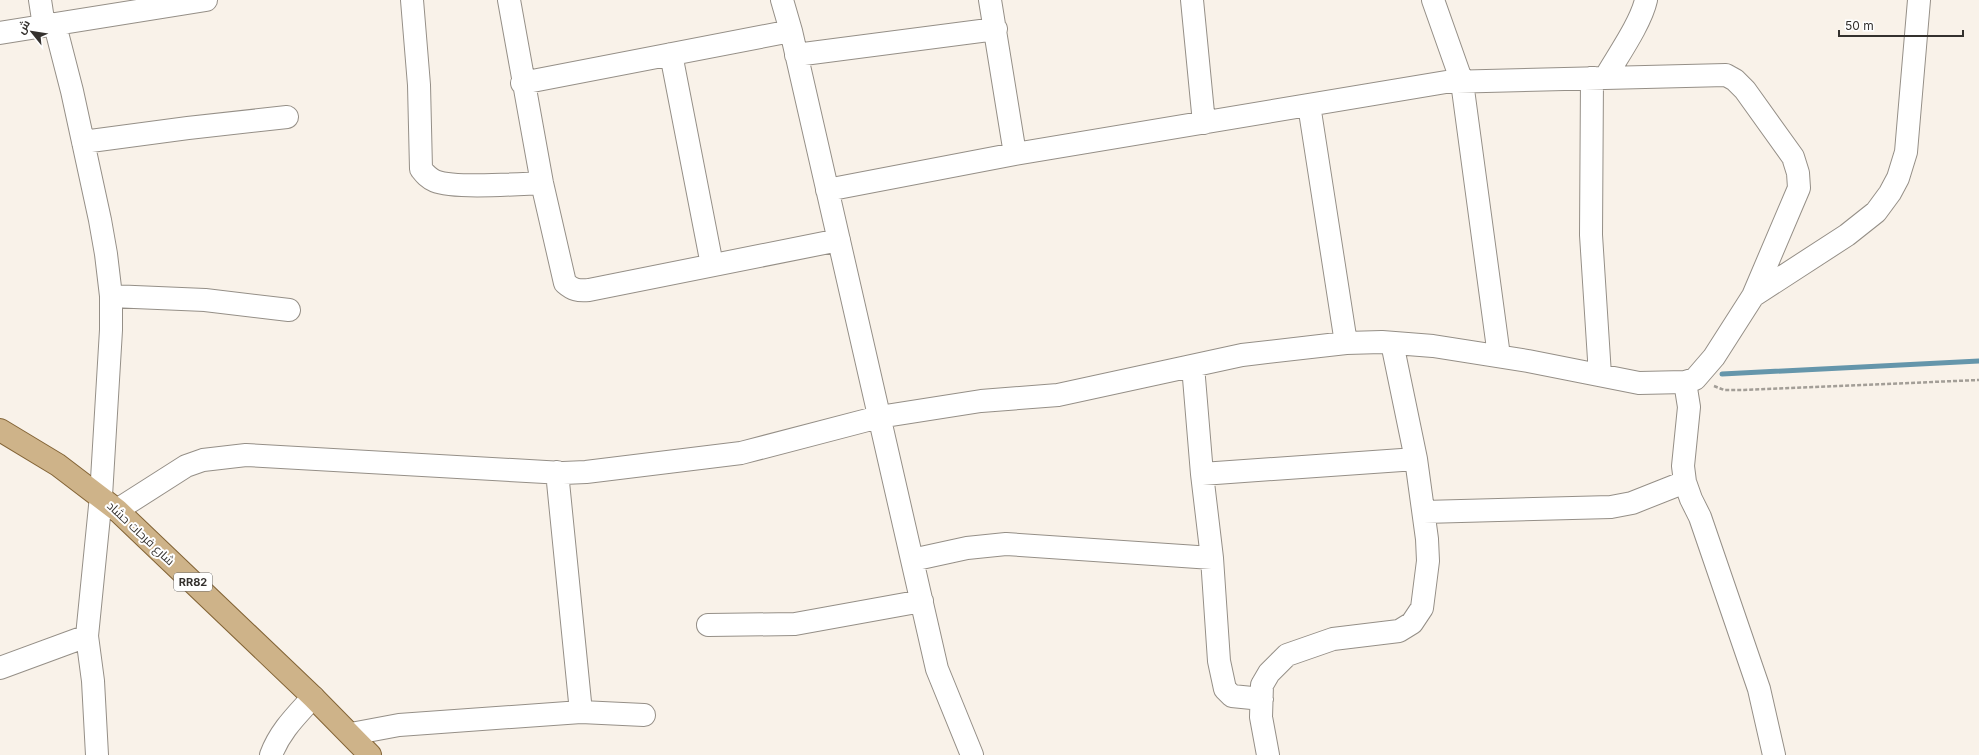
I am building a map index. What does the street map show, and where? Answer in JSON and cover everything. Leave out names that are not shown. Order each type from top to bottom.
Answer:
[{"type":"main road","name":"شارع فرحات حشاد","points":[[0,430],[58,465],[101,496],[117,510],[313,697],[370,755]]},
{"type":"street","points":[[40,0],[50,25],[83,142],[106,254],[111,296],[111,330],[101,496],[87,636],[95,700],[97,755]]},
{"type":"street","points":[[0,33],[206,0]]},
{"type":"street","points":[[412,0],[419,85],[421,169],[427,177],[436,182],[453,184],[542,183]]},
{"type":"street","points":[[509,0],[522,83],[542,183],[565,283],[571,288],[578,291],[589,290],[839,240]]},
{"type":"street","points":[[782,0],[791,31],[937,669],[972,755]]},
{"type":"street","points":[[990,0],[996,29],[1015,154]]},
{"type":"street","points":[[1192,0],[1204,123]]},
{"type":"street","points":[[1433,0],[1462,82],[1499,356]]},
{"type":"street","points":[[1600,375],[1591,235],[1599,78],[1634,28],[1646,0]]},
{"type":"street","points":[[1753,296],[1847,235],[1876,212],[1890,194],[1898,178],[1906,152],[1919,0]]},
{"type":"street","points":[[796,55],[996,29]]},
{"type":"street","points":[[522,83],[791,31]]},
{"type":"street","points":[[671,54],[712,265]]},
{"type":"street","points":[[117,510],[186,466],[216,458],[246,454],[557,472],[586,472],[741,452],[879,417],[981,401],[1058,395],[1242,355],[1346,343],[1392,343],[1433,346],[1499,356],[1639,383],[1690,380],[1714,357],[1753,296],[1799,188],[1798,173],[1793,157],[1745,90],[1735,80],[1726,75],[1446,82],[1015,154],[827,190]]},
{"type":"street","points":[[1309,105],[1346,343]]},
{"type":"street","points":[[83,142],[287,117]]},
{"type":"street","points":[[111,296],[205,300],[289,310]]},
{"type":"street","points":[[1268,755],[1261,717],[1262,685],[1269,673],[1287,655],[1333,639],[1399,631],[1412,623],[1422,608],[1428,539],[1416,458],[1392,343]]},
{"type":"street","points":[[1193,366],[1202,474],[1212,558],[1220,661],[1225,689],[1232,696],[1262,699]]},
{"type":"street","points":[[1690,380],[1683,466],[1685,482],[1700,517],[1760,690],[1774,755]]},
{"type":"street","points":[[1202,474],[1416,458]]},
{"type":"street","points":[[557,472],[581,712]]},
{"type":"street","points":[[1424,512],[1611,507],[1632,504],[1685,482]]},
{"type":"street","points":[[912,560],[967,548],[1006,544],[1212,558]]},
{"type":"street","points":[[708,626],[795,624],[922,601]]},
{"type":"street","points":[[0,668],[87,636]]},
{"type":"street","points":[[271,755],[276,742],[286,727],[313,697]]},
{"type":"street","points":[[351,734],[399,725],[581,712],[644,715]]},
{"type":"path","points":[[1690,380],[1724,390],[1744,390],[1979,380]]},
{"type":"waterway","points":[[1722,374],[1979,361]]}]
